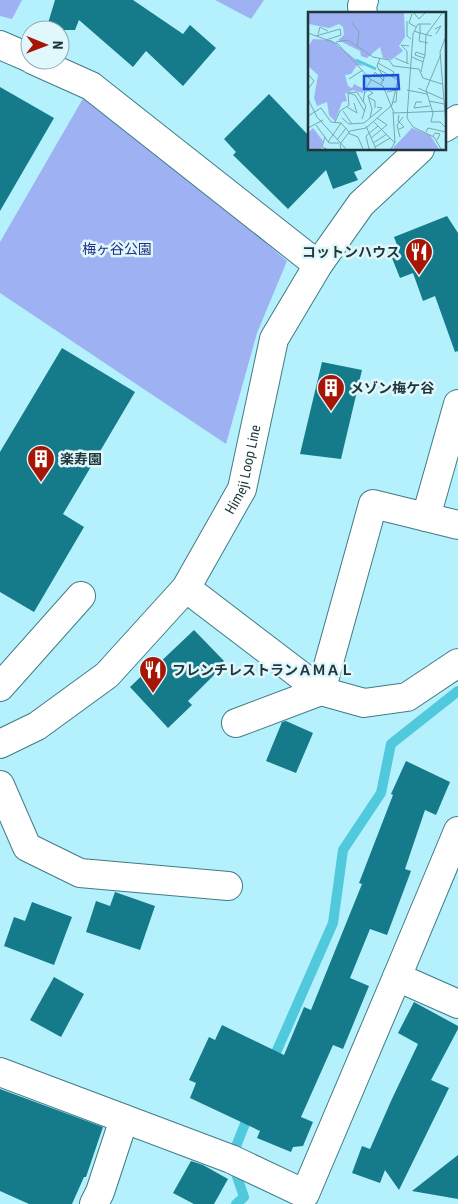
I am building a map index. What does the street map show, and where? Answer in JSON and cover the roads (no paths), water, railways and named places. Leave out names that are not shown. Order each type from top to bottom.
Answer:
[{"type":"street","points":[[0,45],[20,54]]},
{"type":"street","points":[[56,70],[90,86],[318,264]]},
{"type":"street","points":[[446,127],[458,119]]},
{"type":"street","name":"Himeji Loop Line","points":[[0,744],[37,726],[107,675],[186,588],[242,489],[274,339],[318,264],[361,204],[408,153]]},
{"type":"street","points":[[426,517],[458,404]]},
{"type":"street","points":[[321,691],[373,504],[458,525]]},
{"type":"street","points":[[186,588],[321,691],[364,703],[406,696],[458,663]]},
{"type":"street","points":[[0,687],[81,596]]},
{"type":"street","points":[[236,723],[321,691]]},
{"type":"street","points":[[0,785],[27,847],[80,873],[228,886]]},
{"type":"street","points":[[0,1072],[232,1159],[305,1194],[458,831]]},
{"type":"street","points":[[398,977],[458,1004]]},
{"type":"street","points":[[94,1204],[100,1192],[124,1118]]},
{"type":"waterway","points":[[271,1064],[333,923],[343,850],[381,793],[391,744],[458,691]]},
{"type":"waterway","points":[[236,1204],[244,1197],[231,1159],[250,1111]]},
{"type":"place","name":"コットンハウス","points":[[419,276]]},
{"type":"place","name":"メゾン梅ケ谷","points":[[331,412]]},
{"type":"place","name":"楽寿園","points":[[41,483]]},
{"type":"place","name":"フレンチレストランＡＭＡＬ","points":[[153,694]]},
{"type":"park label","name":"梅ヶ谷公園","points":[[117,249]]}]
